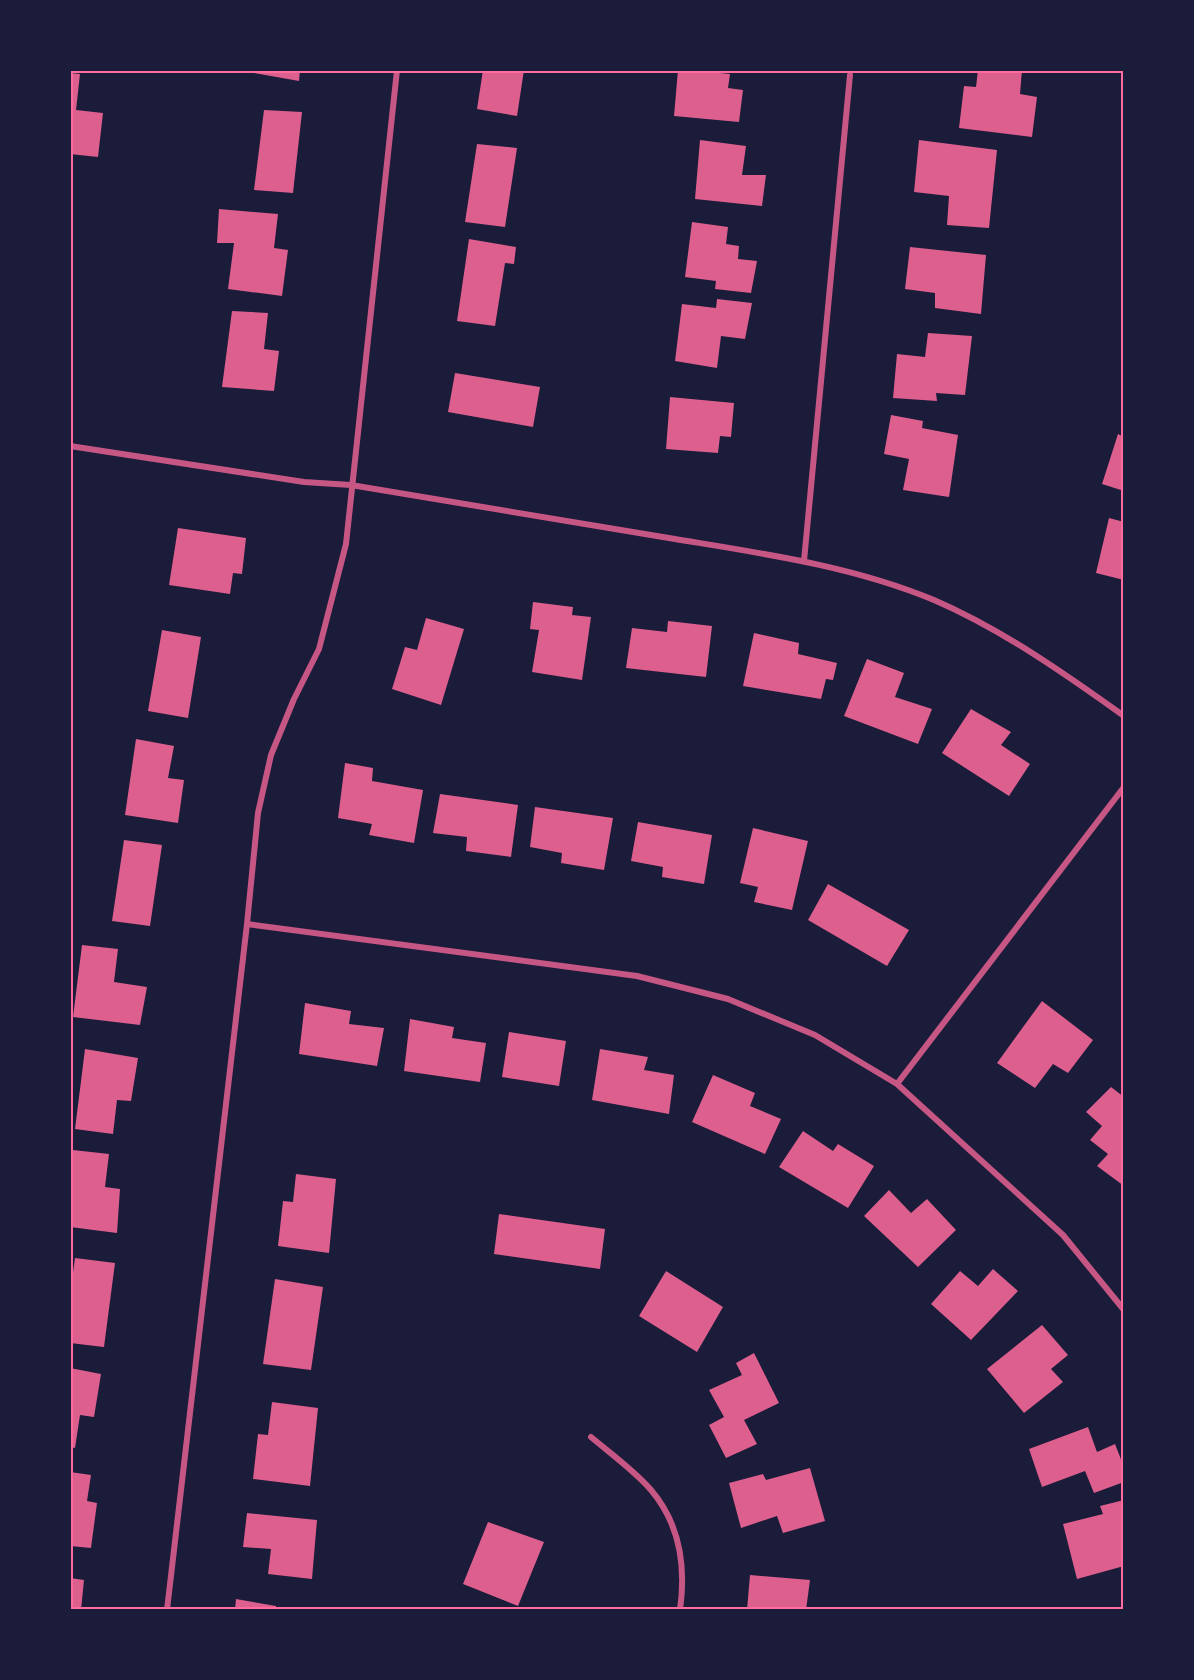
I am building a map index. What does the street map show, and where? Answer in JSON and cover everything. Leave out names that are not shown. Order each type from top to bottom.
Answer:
[{"type":"street","points":[[167,1610],[258,813],[271,754],[294,699],[319,649],[346,544],[397,70]]},
{"type":"street","points":[[804,561],[850,75]]},
{"type":"street","points":[[70,446],[304,482],[351,484],[804,561],[857,574],[934,600],[1004,637],[1073,680],[1124,716]]},
{"type":"street","points":[[897,1084],[1124,787]]},
{"type":"street","points":[[247,924],[637,976],[728,999],[814,1035],[897,1084],[1063,1235],[1124,1310]]},
{"type":"street","points":[[591,1437],[651,1490],[672,1521],[682,1556],[680,1610]]},
{"type":"building","points":[[238,70],[300,70],[299,81]]},
{"type":"building","points":[[483,70],[524,70],[517,116],[477,109]]},
{"type":"building","points":[[678,70],[720,70],[720,73],[730,74],[728,88],[743,90],[739,122],[674,116]]},
{"type":"building","points":[[978,70],[1022,70],[1020,94],[1037,97],[1032,137],[959,128],[964,86],[976,87]]},
{"type":"building","points":[[70,73],[80,74],[76,110],[103,113],[98,157],[70,154]]},
{"type":"building","points":[[264,110],[302,112],[293,193],[254,190]]},
{"type":"building","points":[[700,140],[746,146],[742,175],[766,175],[762,206],[695,199]]},
{"type":"building","points":[[919,140],[997,150],[989,228],[947,225],[949,196],[914,192]]},
{"type":"building","points":[[477,144],[517,148],[505,227],[465,222]]},
{"type":"building","points":[[219,209],[278,214],[274,248],[288,250],[282,296],[228,289],[234,243],[217,243]]},
{"type":"building","points":[[692,222],[728,227],[726,244],[739,246],[738,259],[757,261],[751,293],[715,289],[716,281],[685,277]]},
{"type":"building","points":[[469,239],[516,247],[514,264],[505,263],[495,326],[457,321]]},
{"type":"building","points":[[910,247],[986,255],[981,314],[935,308],[935,293],[905,289]]},
{"type":"building","points":[[717,299],[752,303],[745,339],[721,336],[717,368],[675,361],[682,304],[716,308]]},
{"type":"building","points":[[232,311],[268,313],[264,349],[279,351],[274,391],[222,387]]},
{"type":"building","points":[[928,333],[972,336],[965,395],[936,393],[937,401],[893,398],[897,354],[925,357]]},
{"type":"building","points":[[455,373],[540,387],[533,427],[448,412]]},
{"type":"building","points":[[670,397],[734,403],[731,437],[720,436],[718,453],[666,449]]},
{"type":"building","points":[[891,415],[923,421],[922,428],[958,435],[949,497],[903,490],[909,459],[884,454]]},
{"type":"building","points":[[1118,434],[1124,437],[1124,491],[1102,484]]},
{"type":"building","points":[[1109,518],[1124,522],[1124,580],[1096,573]]},
{"type":"building","points":[[178,528],[246,538],[242,574],[233,573],[230,594],[169,585]]},
{"type":"building","points":[[533,602],[573,607],[572,615],[591,617],[582,680],[532,672],[539,630],[530,629]]},
{"type":"building","points":[[426,618],[464,629],[441,705],[392,689],[405,647],[417,650]]},
{"type":"building","points":[[668,621],[712,626],[706,677],[626,668],[632,628],[667,632]]},
{"type":"building","points":[[162,630],[201,637],[188,718],[148,711]]},
{"type":"building","points":[[754,633],[799,643],[798,654],[837,663],[833,680],[826,679],[821,699],[743,686]]},
{"type":"building","points":[[867,659],[904,673],[895,697],[932,709],[918,744],[844,716]]},
{"type":"building","points":[[971,709],[1011,732],[1001,745],[1030,764],[1009,796],[942,753]]},
{"type":"building","points":[[136,739],[174,746],[168,778],[184,780],[178,823],[125,815]]},
{"type":"building","points":[[345,763],[373,768],[372,781],[423,790],[414,843],[369,835],[372,824],[338,818]]},
{"type":"building","points":[[440,794],[518,805],[511,857],[466,851],[467,837],[433,833]]},
{"type":"building","points":[[535,807],[613,818],[604,870],[561,863],[562,853],[530,847]]},
{"type":"building","points":[[638,822],[712,835],[704,884],[662,877],[663,867],[631,861]]},
{"type":"building","points":[[753,828],[808,841],[792,910],[754,902],[758,887],[740,883]]},
{"type":"building","points":[[124,840],[162,845],[150,926],[112,921]]},
{"type":"building","points":[[828,884],[909,930],[887,966],[808,920]]},
{"type":"building","points":[[82,945],[118,949],[114,982],[147,987],[140,1025],[73,1017]]},
{"type":"building","points":[[1042,1001],[1093,1040],[1068,1073],[1053,1064],[1035,1088],[997,1063]]},
{"type":"building","points":[[305,1003],[351,1011],[349,1024],[384,1028],[377,1066],[299,1054]]},
{"type":"building","points":[[410,1019],[454,1027],[452,1038],[486,1043],[480,1082],[404,1071]]},
{"type":"building","points":[[509,1032],[566,1041],[559,1086],[502,1077]]},
{"type":"building","points":[[85,1049],[138,1058],[131,1101],[117,1100],[113,1134],[75,1129]]},
{"type":"building","points":[[600,1049],[648,1057],[644,1070],[674,1075],[669,1114],[592,1100]]},
{"type":"building","points":[[713,1075],[755,1093],[750,1106],[781,1119],[765,1154],[692,1122]]},
{"type":"building","points":[[1111,1087],[1124,1097],[1124,1186],[1097,1166],[1108,1154],[1090,1140],[1102,1126],[1086,1112]]},
{"type":"building","points":[[803,1131],[833,1151],[838,1144],[874,1166],[848,1208],[779,1167]]},
{"type":"building","points":[[73,1150],[109,1154],[105,1187],[120,1189],[117,1233],[70,1227]]},
{"type":"building","points":[[296,1174],[336,1179],[329,1253],[278,1246],[283,1201],[293,1202]]},
{"type":"building","points":[[889,1190],[911,1213],[927,1199],[956,1230],[918,1267],[864,1216]]},
{"type":"building","points":[[499,1214],[605,1229],[600,1269],[494,1254]]},
{"type":"building","points":[[75,1258],[115,1263],[104,1347],[70,1343],[70,1293]]},
{"type":"building","points":[[993,1269],[1018,1291],[971,1340],[931,1304],[960,1271],[978,1286]]},
{"type":"building","points":[[666,1271],[723,1307],[697,1352],[639,1316]]},
{"type":"building","points":[[275,1279],[323,1287],[311,1370],[263,1364]]},
{"type":"building","points":[[1042,1325],[1068,1355],[1051,1369],[1063,1382],[1024,1413],[987,1369]]},
{"type":"building","points":[[754,1353],[779,1403],[744,1420],[757,1444],[726,1458],[709,1425],[724,1417],[709,1390],[742,1375],[736,1363]]},
{"type":"building","points":[[70,1368],[101,1374],[94,1417],[80,1415],[75,1448],[70,1447]]},
{"type":"building","points":[[272,1402],[318,1408],[310,1486],[253,1479],[258,1434],[268,1435]]},
{"type":"building","points":[[1088,1427],[1097,1452],[1115,1444],[1124,1467],[1124,1482],[1094,1493],[1085,1471],[1042,1487],[1029,1449]]},
{"type":"building","points":[[810,1468],[825,1521],[783,1533],[777,1516],[741,1528],[729,1483],[763,1474],[766,1480]]},
{"type":"building","points":[[70,1472],[91,1475],[87,1501],[97,1503],[91,1548],[70,1546]]},
{"type":"building","points":[[1124,1500],[1124,1566],[1077,1579],[1063,1524],[1103,1514],[1100,1506]]},
{"type":"building","points":[[247,1513],[317,1520],[312,1579],[268,1574],[271,1549],[243,1547]]},
{"type":"building","points":[[488,1522],[544,1542],[518,1606],[463,1584]]},
{"type":"building","points":[[750,1575],[810,1580],[806,1610],[747,1610]]},
{"type":"building","points":[[70,1578],[84,1580],[81,1610],[70,1610]]},
{"type":"building","points":[[236,1599],[276,1606],[276,1610],[235,1610]]}]
